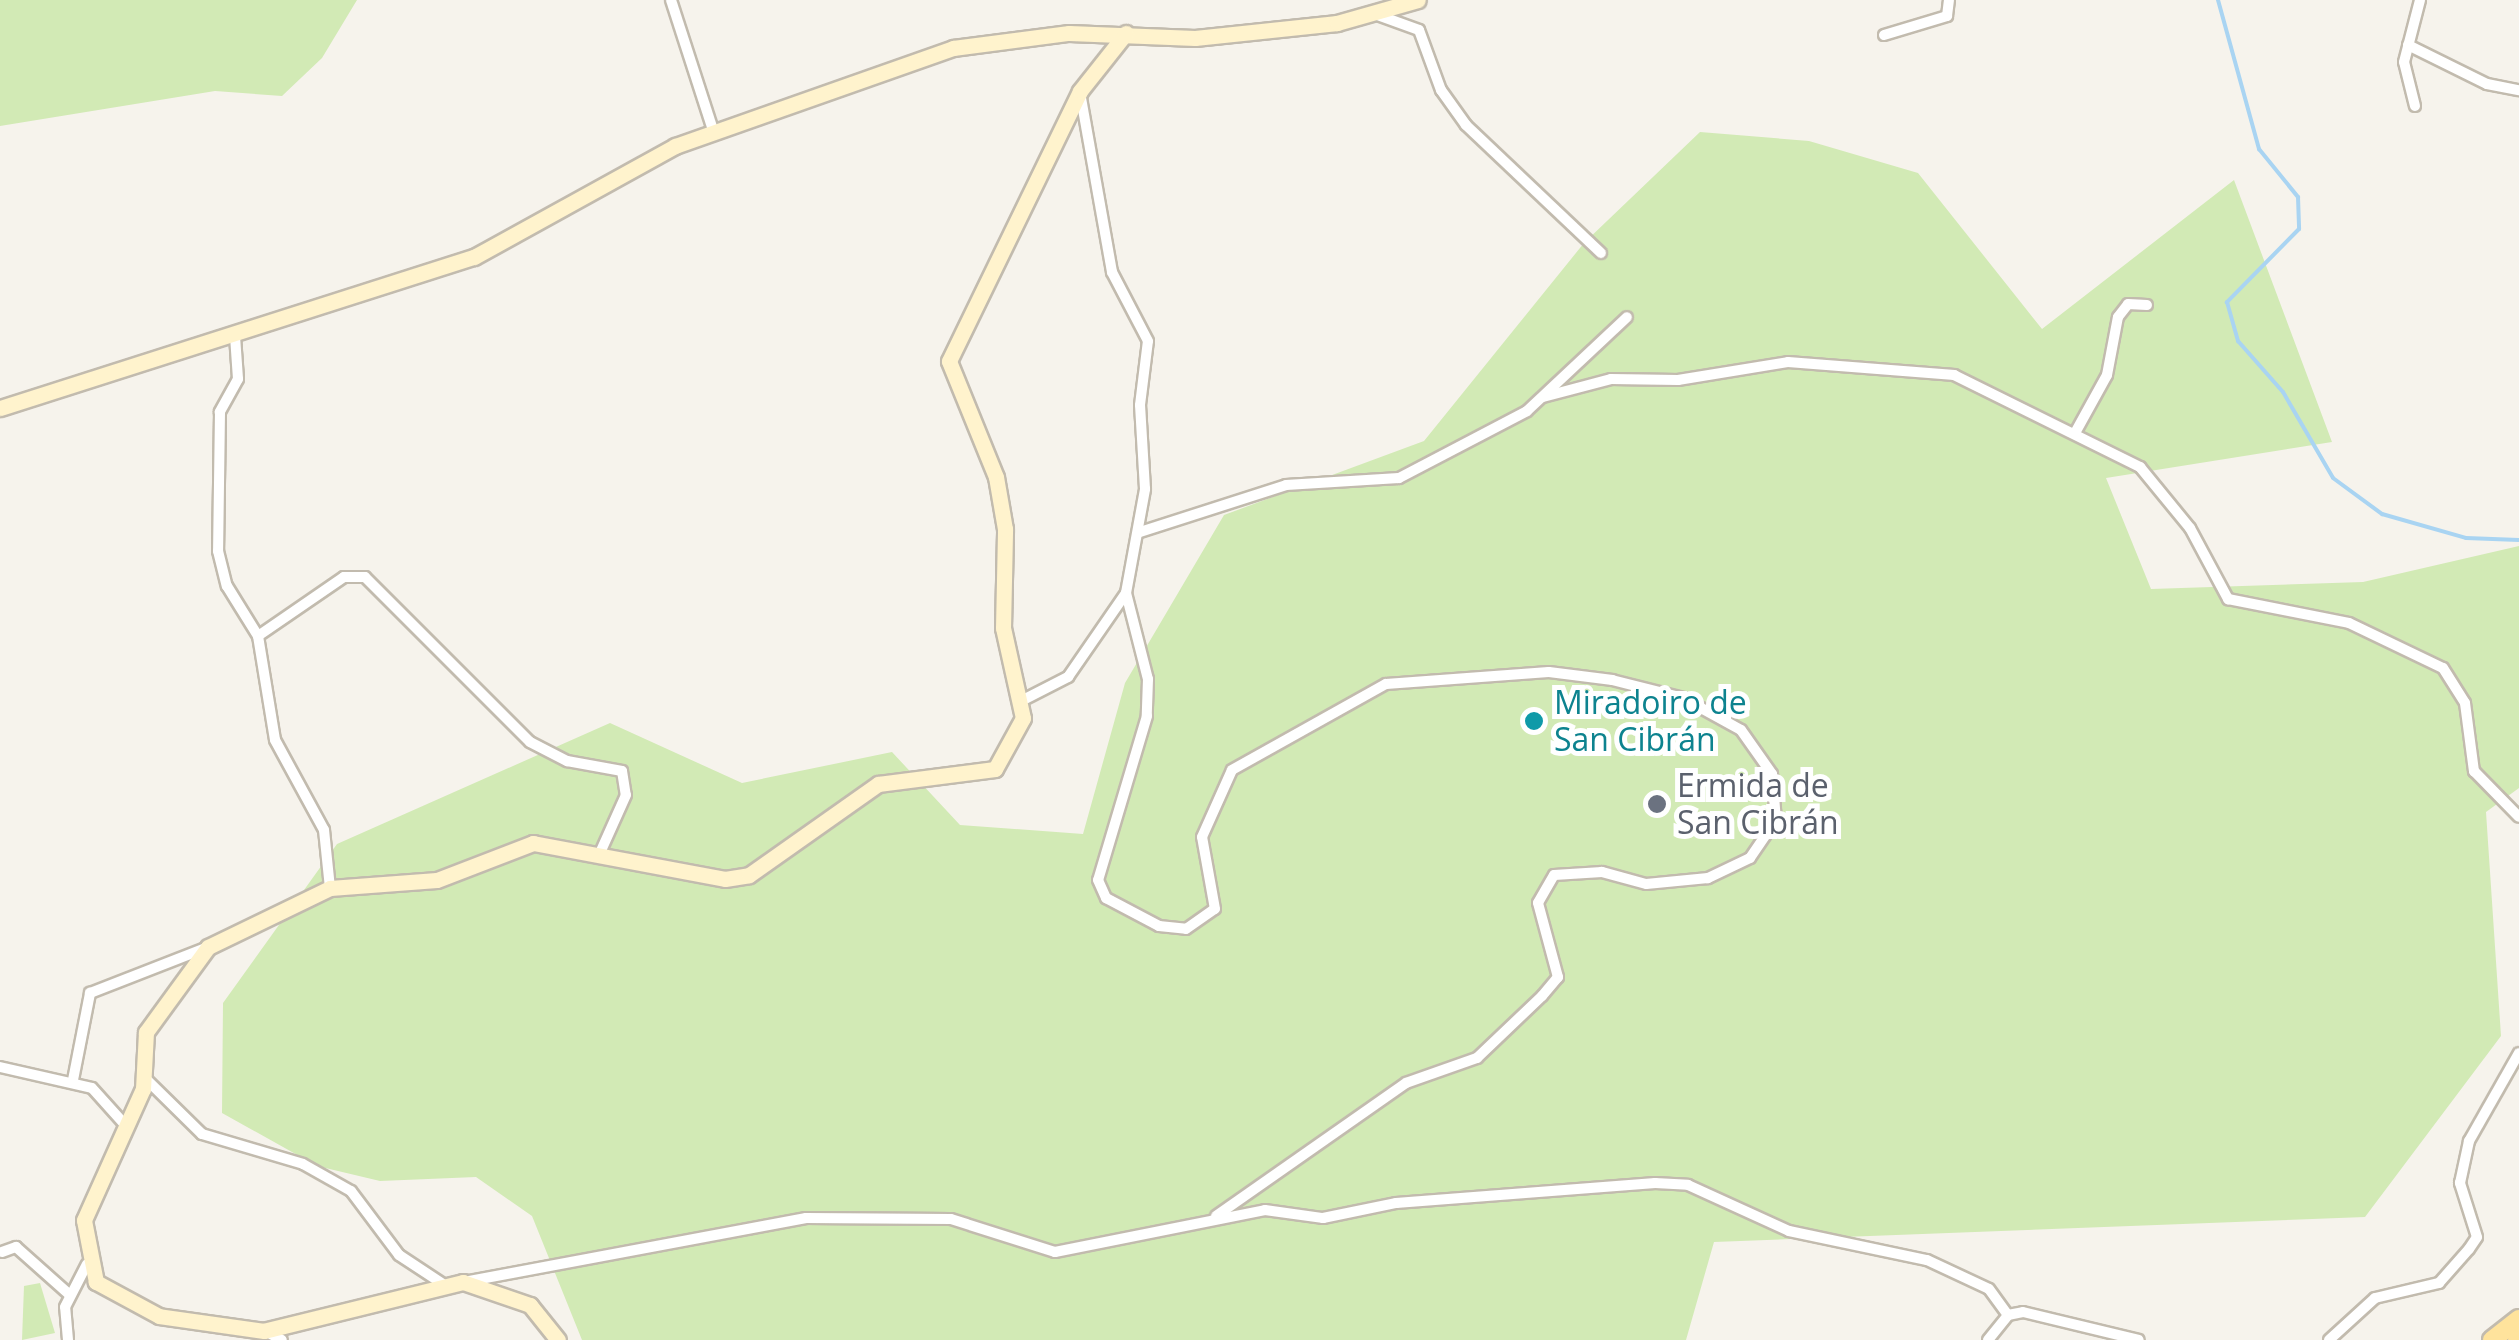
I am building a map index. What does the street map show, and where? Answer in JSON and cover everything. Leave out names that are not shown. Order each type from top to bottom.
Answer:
[{"type":"main road","points":[[2492,1340],[2519,1319]]},
{"type":"street","points":[[671,0],[713,130]]},
{"type":"street","points":[[0,408],[235,336],[532,232],[713,130],[953,48],[1126,34],[1195,38],[1372,14],[1418,0]]},
{"type":"street","points":[[1884,35],[1947,16],[1949,0]]},
{"type":"street","points":[[2415,106],[2405,87],[2408,45],[2420,0]]},
{"type":"street","points":[[1372,14],[1419,30],[1440,90],[1466,125],[1602,254]]},
{"type":"street","points":[[73,1080],[90,993],[190,958],[330,888],[437,880],[533,843],[725,880],[749,876],[878,784],[995,769],[1018,739],[1023,700],[1003,628],[996,476],[949,361],[1080,91],[1126,34]]},
{"type":"street","points":[[2408,45],[2487,84],[2519,90]]},
{"type":"street","points":[[1023,700],[1068,677],[1126,593],[1140,532],[1148,340],[1112,272],[1080,91]]},
{"type":"street","points":[[2075,432],[2107,375],[2118,317],[2128,304],[2147,306]]},
{"type":"street","points":[[1140,532],[1286,485],[1400,478],[1542,396],[1628,318]]},
{"type":"street","points":[[235,336],[238,379],[220,412],[218,551],[227,586],[258,636],[275,740],[324,830],[330,888]]},
{"type":"street","points":[[1542,396],[1610,379],[1678,380],[1788,362],[1916,367],[1954,374],[2075,432],[2152,478],[2228,599],[2349,623],[2443,668],[2465,703],[2474,771],[2519,817]]},
{"type":"street","points":[[258,636],[344,577],[364,578],[530,742],[567,761],[622,771],[626,795],[599,855]]},
{"type":"street","points":[[1126,593],[1148,679],[1146,716],[1098,880],[1106,898],[1158,926],[1186,929],[1215,909],[1202,836],[1232,770],[1386,684],[1549,672],[1612,680],[1683,698],[1741,730],[1772,774],[1776,820],[1750,858],[1708,878],[1646,884],[1602,872],[1554,874],[1538,903],[1558,977],[1542,996],[1477,1058],[1406,1083],[1216,1216]]},
{"type":"street","points":[[68,1340],[70,1290],[88,1268],[84,1220],[145,1078],[146,1032],[190,958]]},
{"type":"street","points":[[2329,1340],[2375,1298],[2439,1283],[2469,1249],[2476,1237],[2460,1184],[2469,1141],[2519,1052]]},
{"type":"street","points":[[0,1066],[73,1080],[127,1127]]},
{"type":"street","points":[[145,1078],[202,1134],[303,1164],[351,1191],[398,1256],[443,1284]]},
{"type":"street","points":[[264,1331],[443,1284],[806,1218],[950,1218],[1055,1252],[1216,1216],[1265,1210],[1323,1218],[1396,1203],[1688,1186],[1789,1231],[1927,1260],[1990,1289],[2008,1314],[2139,1340]]},
{"type":"street","points":[[2,1252],[16,1248],[70,1290]]},
{"type":"street","points":[[88,1268],[159,1316],[264,1331],[282,1340]]},
{"type":"street","points":[[462,1282],[530,1304],[558,1340]]},
{"type":"street","points":[[1988,1340],[2008,1314]]},
{"type":"green space","points":[[0,0],[357,0],[322,58],[282,96],[215,91],[0,126]]},
{"type":"green space","points":[[1700,132],[1809,141],[1918,173],[2042,329],[2234,180],[2332,442],[2106,478],[2151,589],[2363,582],[2519,546],[2519,788],[2486,812],[2501,1036],[2365,1217],[1714,1242],[1686,1340],[582,1340],[532,1216],[476,1177],[380,1181],[317,1166],[222,1113],[223,1003],[337,844],[610,723],[742,783],[892,752],[960,825],[1083,834],[1125,683],[1224,515],[1424,441],[1584,243]]},
{"type":"green space","points":[[40,1283],[55,1333],[22,1340],[24,1286]]},
{"type":"waterway","points":[[2218,0],[2259,149],[2298,197],[2299,229],[2227,302],[2238,341],[2283,392],[2333,478],[2382,514],[2466,538],[2519,540]]},
{"type":"place","name":"Miradoiro de San Cibrán","points":[[1534,721]]},
{"type":"place","name":"Ermida de San Cibrán","points":[[1657,804]]}]
